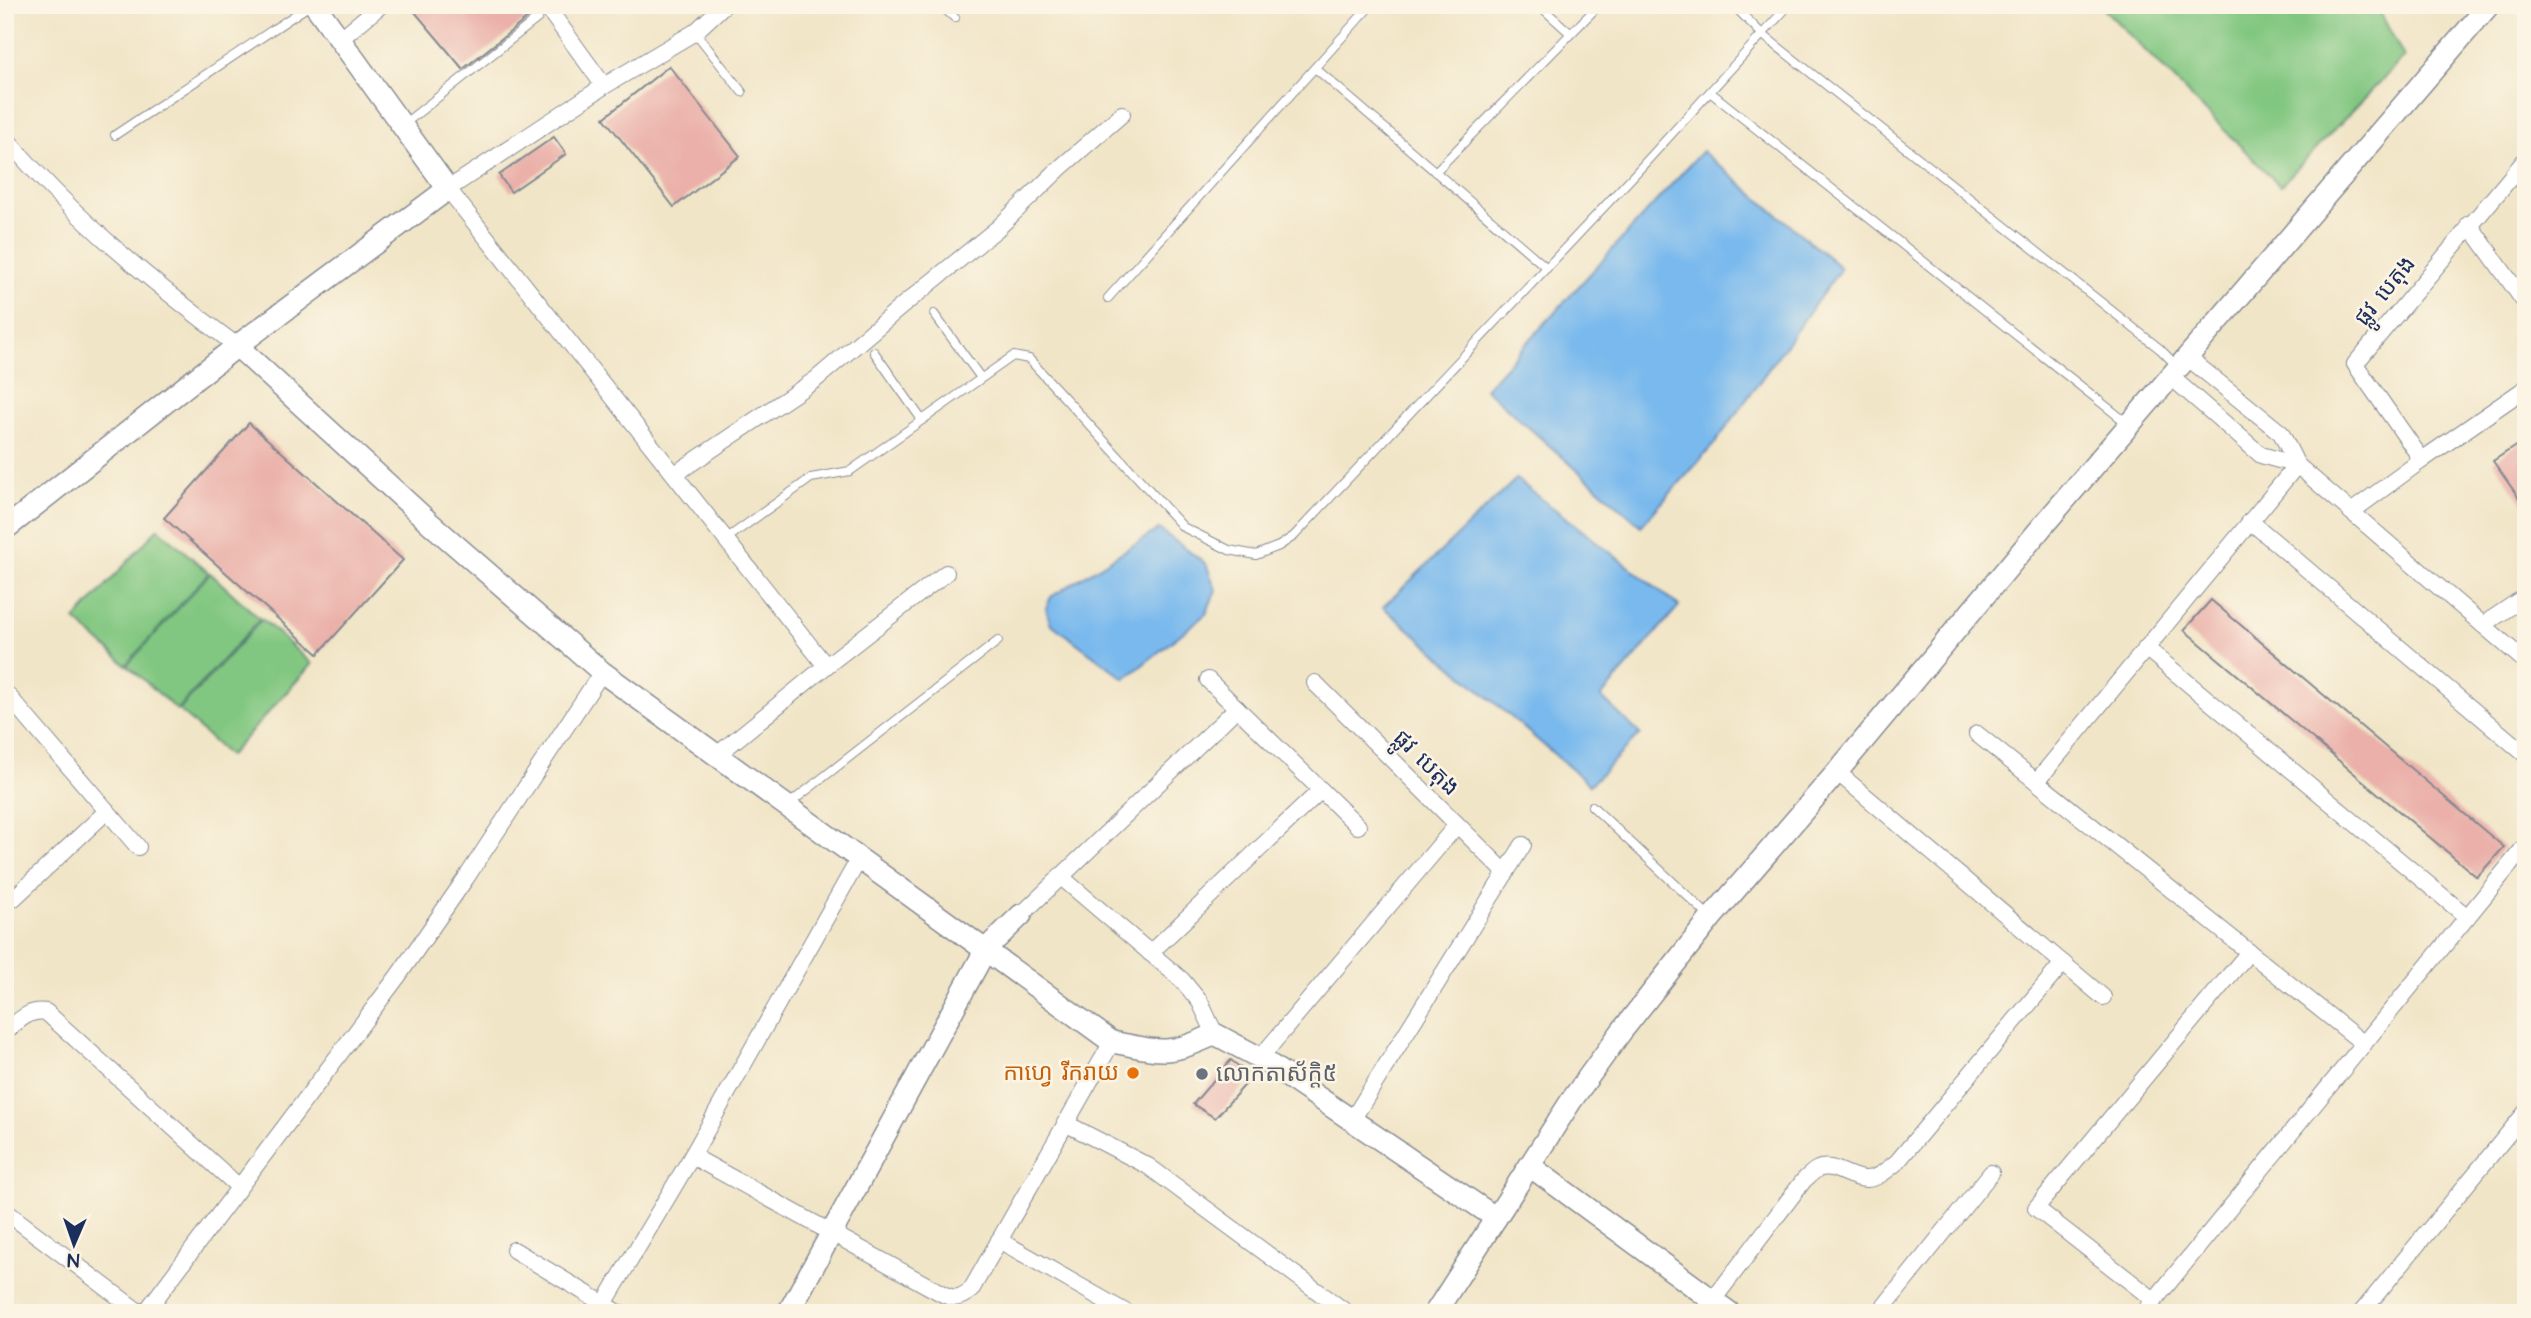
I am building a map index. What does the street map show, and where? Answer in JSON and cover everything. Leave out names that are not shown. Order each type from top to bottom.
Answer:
[{"type":"street","points":[[312,5],[340,39],[448,189],[826,666]]},
{"type":"street","points":[[340,39],[381,5]]},
{"type":"street","points":[[5,529],[237,346],[448,189],[604,86],[695,32],[724,5]]},
{"type":"street","points":[[1436,1313],[1571,1101],[1621,1032],[1711,918],[2129,424],[2489,5]]},
{"type":"street","points":[[544,14],[604,86]]},
{"type":"street","points":[[675,474],[815,380],[998,228],[1060,168],[1122,114]]},
{"type":"street","points":[[5,137],[36,174],[109,244],[156,285],[237,346],[431,524],[602,672],[1112,1042],[1162,1052],[1187,1047],[1215,1034]]},
{"type":"street","name":"ផ្លូវ បេតុង","points":[[2422,460],[2355,363],[2526,159]]},
{"type":"street","points":[[2469,224],[2526,304]]},
{"type":"street","points":[[2178,367],[2261,455],[2297,465]]},
{"type":"street","points":[[2178,367],[2281,433],[2297,465],[2526,662]]},
{"type":"street","points":[[2351,512],[2526,388]]},
{"type":"street","points":[[2036,781],[2297,465]]},
{"type":"street","points":[[2250,521],[2526,755]]},
{"type":"street","points":[[716,755],[946,573]]},
{"type":"street","points":[[2483,625],[2526,596]]},
{"type":"street","points":[[2146,648],[2467,917]]},
{"type":"street","points":[[5,1211],[143,1313],[398,976],[467,878],[602,672]]},
{"type":"street","points":[[1208,680],[1358,826]]},
{"type":"street","name":"ផ្លូវ បេតុង","points":[[1315,683],[1506,873]]},
{"type":"street","points":[[5,692],[138,847]]},
{"type":"street","points":[[788,1313],[986,949],[1237,708]]},
{"type":"street","points":[[1978,734],[2364,1044]]},
{"type":"street","points":[[1837,772],[2103,997]]},
{"type":"street","points":[[1150,953],[1321,790]]},
{"type":"street","points":[[5,899],[12,899],[107,811]]},
{"type":"street","points":[[1260,1058],[1456,826]]},
{"type":"street","points":[[1352,1120],[1523,845]]},
{"type":"street","points":[[2249,952],[2036,1208],[2149,1306],[2526,845]]},
{"type":"street","points":[[604,1304],[692,1156],[859,859]]},
{"type":"street","points":[[1060,876],[1181,980],[1200,1002],[1215,1034],[1260,1058],[1496,1218]]},
{"type":"street","points":[[1530,1166],[1721,1308],[1804,1180],[1818,1168],[1831,1168],[1846,1175],[1866,1179],[1881,1174],[1897,1163],[2063,963]]},
{"type":"street","points":[[5,1032],[27,1014],[37,1011],[46,1013],[239,1187]]},
{"type":"street","points":[[692,1156],[952,1299],[961,1298],[971,1290],[1112,1042]]},
{"type":"street","points":[[2361,1313],[2526,1112]]},
{"type":"street","points":[[1065,1123],[1148,1166],[1347,1313]]},
{"type":"street","points":[[1879,1313],[1991,1173]]},
{"type":"street","points":[[999,1240],[1127,1313]]},
{"type":"street","points":[[514,1250],[619,1313]]},
{"type":"lane","points":[[115,135],[312,5]]},
{"type":"lane","points":[[940,5],[955,18]]},
{"type":"lane","points":[[1108,298],[1371,5]]},
{"type":"lane","points":[[1539,5],[1570,33]]},
{"type":"lane","points":[[1435,172],[1599,5]]},
{"type":"lane","points":[[1733,5],[1763,35],[2150,340],[2178,367]]},
{"type":"lane","points":[[726,539],[811,478],[850,471],[1013,356],[1029,359],[1183,527],[1229,550],[1256,555],[1279,546],[1294,536],[1547,268],[1788,5]]},
{"type":"lane","points":[[402,126],[544,14]]},
{"type":"lane","points":[[695,32],[742,92]]},
{"type":"lane","points":[[1315,68],[1547,268]]},
{"type":"lane","points":[[1710,92],[2129,424]]},
{"type":"lane","points":[[934,314],[981,378]]},
{"type":"lane","points":[[874,352],[922,420]]},
{"type":"lane","points":[[787,806],[998,641]]},
{"type":"lane","points":[[1592,806],[1711,918]]},
{"type":"green space","points":[[2100,5],[2376,5],[2404,57],[2280,186]]},
{"type":"green space","points":[[158,528],[209,573],[126,665],[75,620]]},
{"type":"green space","points":[[210,573],[260,619],[177,710],[127,665]]},
{"type":"green space","points":[[262,619],[312,664],[229,756],[179,710]]},
{"type":"water","points":[[1702,151],[1841,268],[1716,442],[1641,526],[1485,389]]},
{"type":"water","points":[[1516,479],[1679,606],[1601,697],[1640,734],[1590,785],[1383,607]]},
{"type":"water","points":[[1159,529],[1206,564],[1216,590],[1206,614],[1125,679],[1050,623],[1046,608],[1051,597]]},
{"type":"building","points":[[409,5],[540,5],[539,12],[534,13],[463,69]]},
{"type":"building","points":[[669,66],[740,156],[674,207],[604,118]]},
{"type":"building","points":[[554,137],[566,154],[511,192],[499,175]]},
{"type":"building","points":[[249,423],[403,560],[318,654],[164,518]]},
{"type":"building","points":[[2526,439],[2526,508],[2493,461]]},
{"type":"building","points":[[2211,600],[2504,847],[2477,877],[2184,630]]},
{"type":"building","points":[[1231,1060],[1252,1077],[1215,1118],[1193,1104]]},
{"type":"place","name":"កាហ្វេ រីករាយ","points":[[1133,1073]]},
{"type":"place","name":"លោកតាស័ក្តិ៥","points":[[1202,1074]]}]
